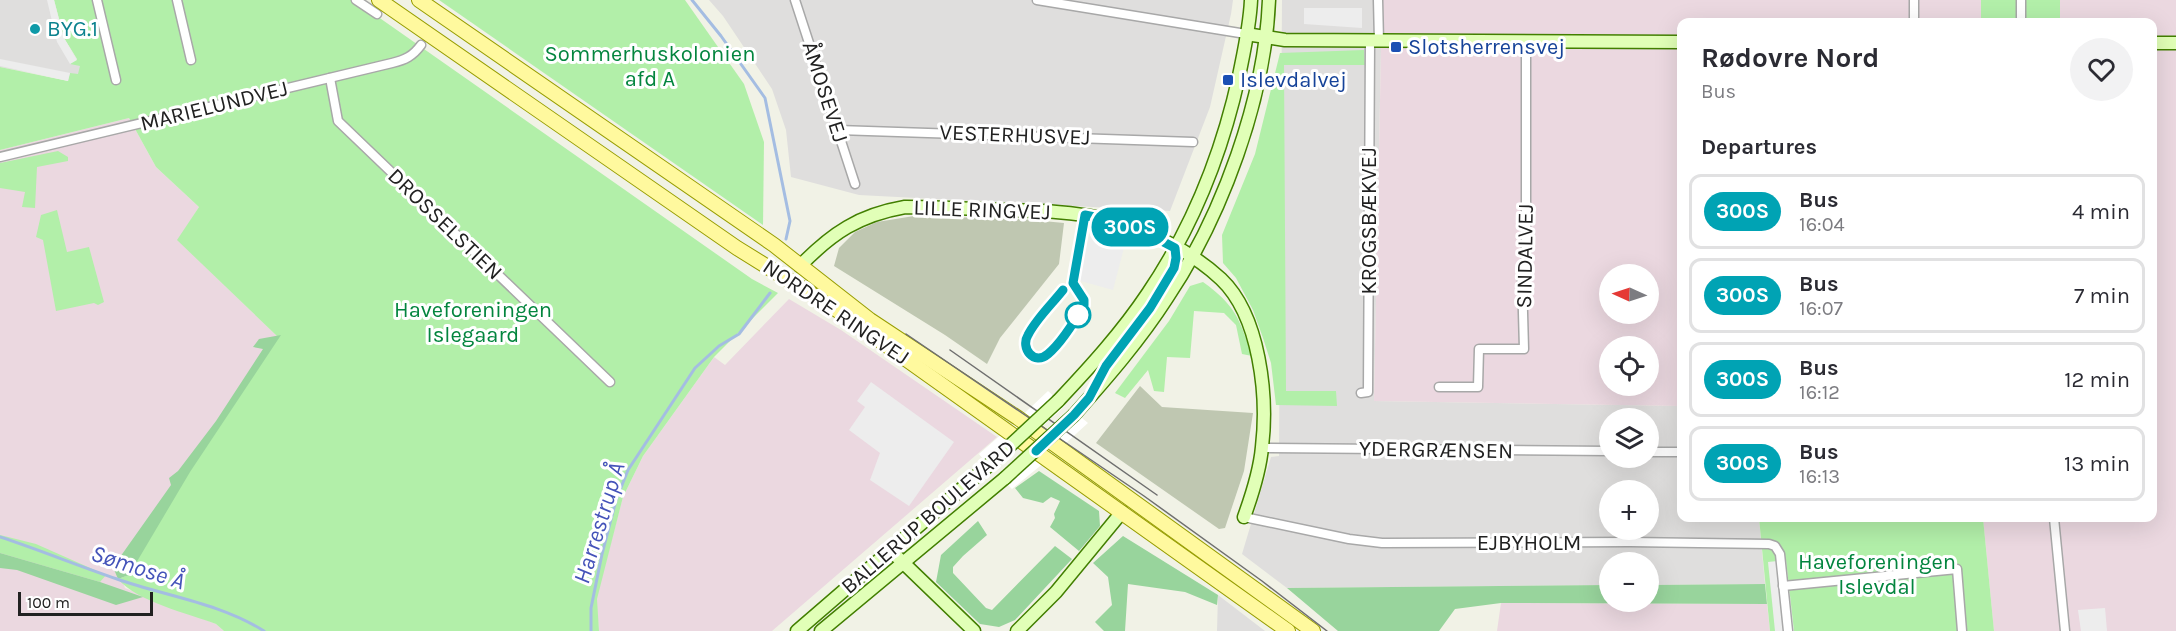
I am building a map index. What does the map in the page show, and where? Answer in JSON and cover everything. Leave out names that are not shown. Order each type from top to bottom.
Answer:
[{"type":"main road","name":"NORDRE RINGVEJ","points":[[419,0],[754,231],[870,320],[1018,418],[1313,631]]},
{"type":"main road","name":"NORDRE RINGVEJ","points":[[378,7],[737,248],[837,310],[1288,631]]},
{"type":"street","points":[[97,0],[116,80]]},
{"type":"street","points":[[177,0],[191,60]]},
{"type":"street","points":[[357,0],[378,7]]},
{"type":"street","name":"ÅMOSEVEJ","points":[[795,0],[855,184]]},
{"type":"street","points":[[1037,0],[1285,40],[1677,42]]},
{"type":"street","points":[[1089,398],[1106,366],[1150,308],[1171,274],[1176,258],[1175,248],[1209,175],[1234,99],[1251,0]]},
{"type":"street","points":[[1089,398],[1138,339],[1168,298],[1192,257],[1212,214],[1235,158],[1249,115],[1264,58],[1269,0]]},
{"type":"street","points":[[1375,42],[1378,0]]},
{"type":"street","points":[[1914,0],[1914,18]]},
{"type":"street","points":[[2021,0],[2021,18]]},
{"type":"street","name":"KROGSBÆKVEJ","points":[[1361,393],[1368,392],[1375,42]]},
{"type":"street","name":"SINDALVEJ","points":[[1439,387],[1478,387],[1479,349],[1524,349],[1522,277],[1526,264],[1526,42]]},
{"type":"street","points":[[2157,44],[2176,43]]},
{"type":"street","name":"MARIELUNDVEJ","points":[[0,158],[404,60],[415,54],[422,45]]},
{"type":"street","name":"DROSSELSTIEN","points":[[330,78],[338,121],[610,382]]},
{"type":"street","name":"VESTERHUSVEJ","points":[[838,130],[1193,142]]},
{"type":"street","points":[[1192,257],[1188,244],[1190,236],[1218,169],[1224,148],[1223,136]]},
{"type":"street","name":"LILLE RINGVEJ","points":[[800,266],[827,240],[845,227],[884,211],[905,207],[1079,214],[1123,224],[1147,233],[1175,248]]},
{"type":"street","points":[[1175,248],[1192,257],[1222,280],[1236,299],[1249,324],[1258,359],[1263,391],[1262,448],[1244,517]]},
{"type":"street","name":"BALLERUP BOULEVARD","points":[[797,631],[988,466],[1058,401],[1119,333],[1149,293],[1175,248]]},
{"type":"street","name":"BALLERUP BOULEVARD","points":[[821,631],[1005,478],[1074,415],[1089,398]]},
{"type":"street","name":"YDERGRÆNSEN","points":[[1262,448],[1599,451]]},
{"type":"street","points":[[1659,452],[1677,452]]},
{"type":"street","points":[[1017,631],[1056,592],[1122,512]]},
{"type":"street","name":"EJBYHOLM","points":[[1244,517],[1349,539],[1382,543],[1769,544],[1775,546],[1780,554],[1788,631]]},
{"type":"street","points":[[2054,522],[2065,631]]},
{"type":"street","points":[[890,550],[974,631]]},
{"type":"street","points":[[1783,586],[1957,568],[1962,631]]},
{"type":"shaded area","points":[[0,0],[54,0],[64,39],[92,83],[0,67]]},
{"type":"shaded area","points":[[47,0],[54,0],[64,38],[77,60],[70,64],[57,42]]},
{"type":"shaded area","points":[[709,0],[1233,0],[1210,107],[1170,211],[859,195],[791,177],[786,130],[772,89],[723,16]]},
{"type":"shaded area","points":[[1282,0],[1382,0],[1374,401],[1677,406],[1677,522],[1759,522],[1765,584],[1659,585],[1659,552],[1599,552],[1599,585],[1287,588],[1242,554],[1271,457],[1279,456]]},
{"type":"shaded area","points":[[1382,0],[1981,0],[1981,18],[1677,18],[1677,406],[1374,401]]},
{"type":"shaded area","points":[[2060,0],[2176,0],[2176,631],[1994,631],[1983,522],[2157,522],[2157,18],[2060,18]]},
{"type":"shaded area","points":[[1304,8],[1362,8],[1362,28],[1304,24]]},
{"type":"shaded area","points":[[0,59],[70,73],[68,81],[0,66]]},
{"type":"shaded area","points":[[129,118],[156,167],[199,207],[178,240],[278,337],[120,574],[125,588],[216,624],[224,631],[0,631],[0,150]]},
{"type":"shaded area","points":[[914,216],[1022,219],[1064,223],[1059,264],[1000,338],[987,364],[834,266],[839,248],[855,232],[877,222]]},
{"type":"shaded area","points":[[1091,231],[1126,240],[1113,290],[1077,280]]},
{"type":"shaded area","points":[[789,299],[841,330],[997,437],[772,631],[599,631],[596,599],[623,497],[643,456],[714,357],[725,365]]},
{"type":"shaded area","points":[[871,382],[954,442],[909,506],[870,480],[880,453],[849,430],[865,407],[857,401]]},
{"type":"shaded area","points":[[1140,386],[1162,407],[1253,413],[1244,471],[1225,528],[1219,529],[1096,443]]},
{"type":"shaded area","points":[[1786,560],[1794,631],[1775,631],[1768,562]]},
{"type":"shaded area","points":[[1218,595],[1265,631],[1217,631]]},
{"type":"shaded area","points":[[1501,603],[1599,603],[1599,612],[1659,612],[1659,604],[1767,604],[1770,631],[1497,631]]},
{"type":"shaded area","points":[[2105,608],[2107,631],[2081,631],[2078,610]]},
{"type":"green space","name":"Haveforeningen Islegaard","points":[[54,0],[354,0],[752,279],[778,293],[714,357],[643,456],[623,497],[597,599],[599,631],[224,631],[216,624],[137,594],[118,579],[126,576],[120,574],[278,337],[177,240],[199,207],[156,167],[129,118],[0,150],[0,67],[68,81],[70,73],[78,74],[80,66],[70,64],[77,59],[64,38]]},
{"type":"green space","name":"Sommerhuskolonien afd A","points":[[439,0],[685,0],[744,84],[764,142],[763,225]]},
{"type":"green space","points":[[1981,0],[2060,0],[2060,18],[1981,18]]},
{"type":"green space","points":[[1364,50],[1365,65],[1284,65],[1286,391],[1336,391],[1337,406],[1276,405],[1271,363],[1253,310],[1236,278],[1223,263],[1222,235],[1255,154],[1280,53]]},
{"type":"green space","points":[[58,151],[68,157],[68,161],[37,167],[35,208],[22,207],[25,192],[0,188],[0,163]]},
{"type":"green space","points":[[57,210],[67,252],[89,247],[104,302],[98,305],[94,303],[56,311],[43,240],[36,237],[41,215]]},
{"type":"green space","points":[[1203,282],[1230,306],[1244,332],[1252,356],[1242,354],[1236,325],[1224,313],[1194,311],[1190,358],[1167,357],[1164,392],[1154,391],[1148,370],[1125,398],[1115,393],[1169,321],[1190,286]]},
{"type":"green space","points":[[281,335],[190,472],[129,575],[118,579],[113,567],[171,485],[169,478],[178,471],[216,421],[263,349],[253,347],[259,339]]},
{"type":"green space","points":[[1039,471],[1099,511],[1100,526],[1079,551],[1050,527],[1060,501],[1051,497],[1043,503],[1023,498],[1015,488]]},
{"type":"green space","points":[[978,521],[987,535],[953,567],[953,573],[986,608],[992,610],[1055,546],[1072,559],[1015,620],[999,627],[980,624],[936,582],[941,555]]},
{"type":"green space","name":"Haveforeningen Islevdal","points":[[1759,522],[1983,522],[1994,631],[1770,631]]},
{"type":"green space","points":[[0,535],[36,544],[106,575],[100,582],[0,553]]},
{"type":"green space","points":[[1123,536],[1218,595],[1217,605],[1185,592],[1128,584],[1125,631],[1104,631],[1095,622],[1112,605],[1108,577],[1093,563]]},
{"type":"green space","points":[[0,553],[143,597],[116,605],[17,570],[0,568]]},
{"type":"green space","points":[[1765,584],[1767,604],[1659,604],[1659,585]]},
{"type":"green space","points":[[1599,585],[1599,603],[1501,603],[1455,609],[1439,631],[1338,631],[1287,588]]},
{"type":"pier","points":[[1048,391],[1065,406],[993,471],[979,454]]},
{"type":"pier","points":[[1070,408],[1088,423],[1012,489],[998,475]]},
{"type":"waterway","name":"Harrestrup Å","points":[[692,0],[765,98],[790,221],[786,239]]},
{"type":"waterway","name":"Harrestrup Å","points":[[591,631],[591,608],[602,554],[616,500],[628,470],[695,368],[719,346],[739,334],[770,293]]},
{"type":"waterway","name":"Sømose Å","points":[[0,537],[135,585],[229,613],[264,631]]},
{"type":"tram line","points":[[906,334],[1144,496],[1327,631]]},
{"type":"tram line","points":[[950,350],[1157,495]]},
{"type":"bus line","name":"300S","points":[[1036,451],[1089,398],[1106,366],[1150,308],[1174,268],[1175,248],[1147,233],[1123,224],[1085,215],[1073,283],[1084,300],[1084,305],[1049,353],[1044,357],[1033,357],[1025,346],[1027,336],[1063,290]]},
{"type":"place","name":"BYG.1","points":[[35,29]]},
{"type":"place","name":"Slotsherrensvej","points":[[1396,47]]},
{"type":"place","name":"Islevdalvej","points":[[1228,80]]}]
